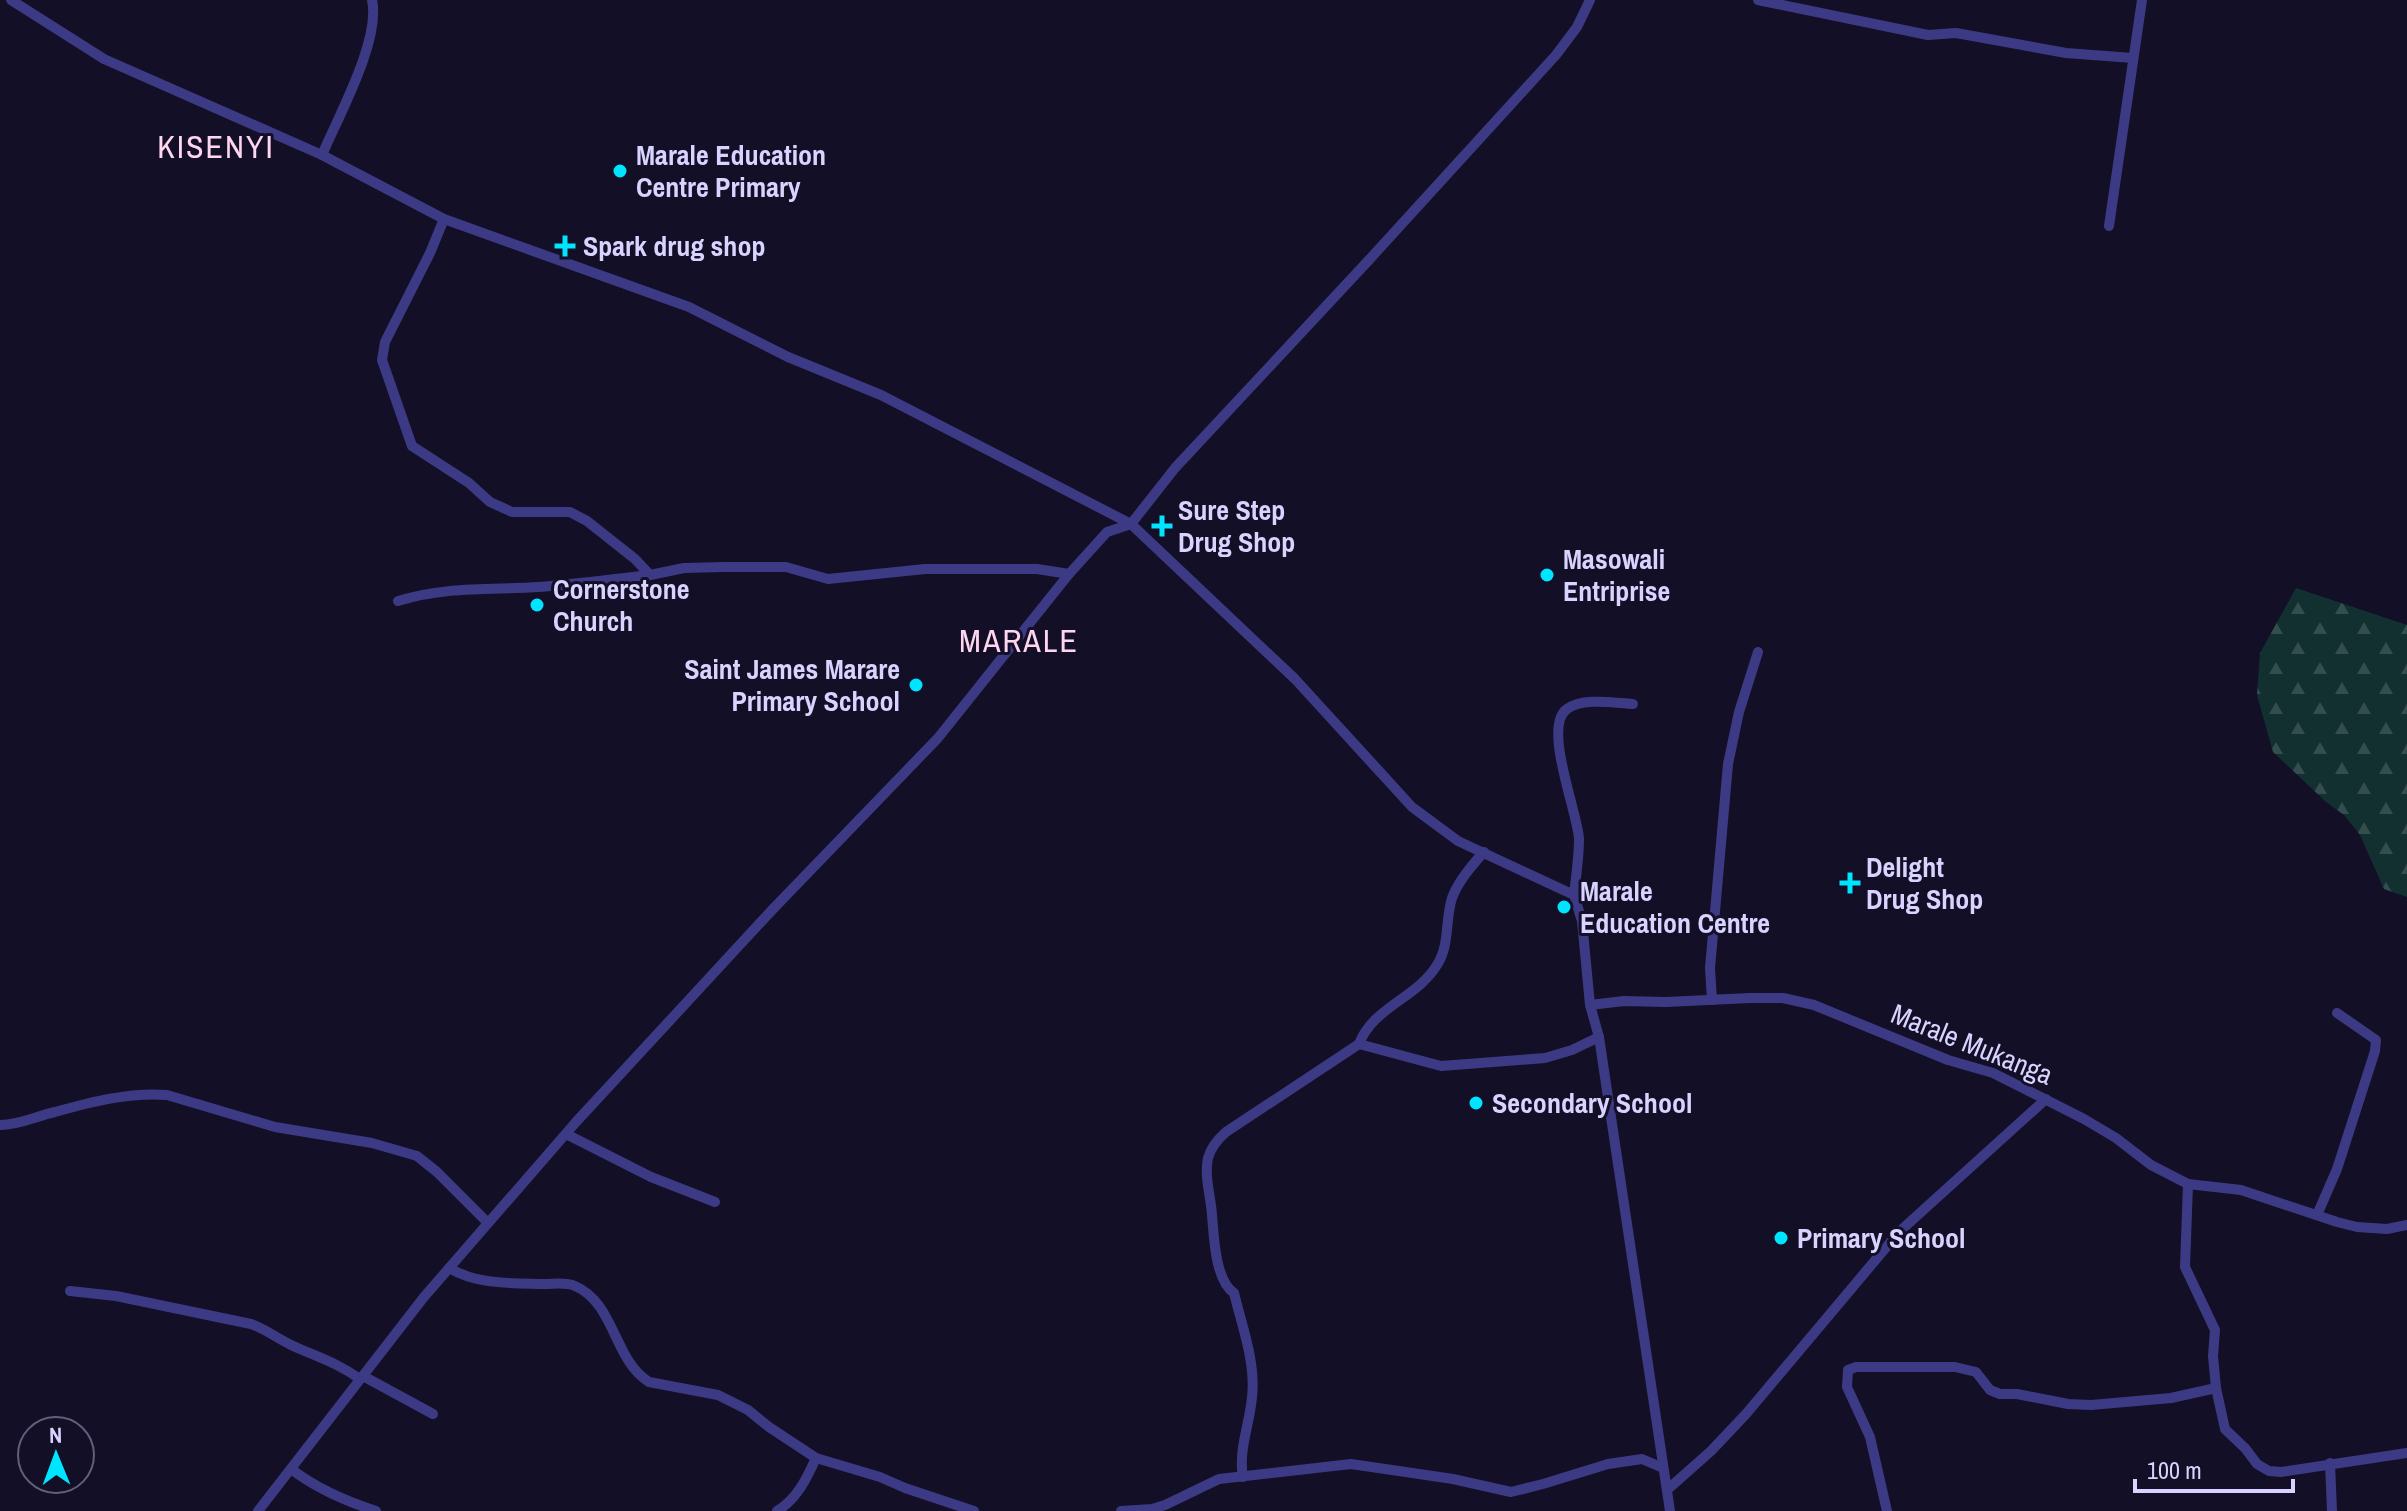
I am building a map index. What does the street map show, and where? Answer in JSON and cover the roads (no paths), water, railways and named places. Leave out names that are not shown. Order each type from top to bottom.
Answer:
[{"type":"street","points":[[11,0],[104,59],[322,155],[444,219],[689,307],[788,357],[881,395],[1131,524],[1295,679],[1412,807],[1458,841],[1574,895]]},
{"type":"street","points":[[322,155],[364,59],[373,31],[372,0]]},
{"type":"street","points":[[258,1511],[449,1268],[566,1134],[773,909],[938,738],[1069,574],[1107,532],[1131,524],[1175,468],[1556,55],[1577,27],[1590,0]]},
{"type":"street","points":[[1758,0],[1928,35],[1956,33],[2066,53],[2133,58]]},
{"type":"street","points":[[2109,226],[2142,0]]},
{"type":"street","points":[[444,219],[385,342],[382,360],[412,446],[469,483],[490,502],[512,512],[570,512],[587,521],[650,575]]},
{"type":"street","points":[[398,601],[451,589],[537,587],[650,575],[684,568],[786,567],[828,579],[925,569],[1037,569],[1069,574]]},
{"type":"street","points":[[1712,1000],[1710,968],[1728,764],[1739,712],[1758,652]]},
{"type":"street","points":[[1633,704],[1581,703],[1568,707],[1559,722],[1561,765],[1579,838],[1574,895],[1582,921],[1590,1005],[1599,1037],[1670,1511]]},
{"type":"street","points":[[1243,1477],[1241,1457],[1253,1395],[1251,1375],[1234,1293],[1228,1288],[1215,1251],[1207,1172],[1209,1156],[1226,1132],[1359,1044],[1376,1016],[1405,998],[1437,966],[1445,948],[1452,897],[1470,867],[1484,852]]},
{"type":"street","name":"Marale Mukanga","points":[[1590,1005],[1624,1001],[1783,998],[1814,1005],[1948,1060],[1993,1073],[2116,1138],[2151,1165],[2188,1184],[2241,1190],[2357,1227],[2387,1229],[2407,1225]]},
{"type":"street","points":[[2317,1215],[2337,1169],[2375,1051],[2376,1040],[2337,1013]]},
{"type":"street","points":[[1359,1044],[1441,1066],[1545,1058],[1599,1037]]},
{"type":"street","points":[[0,1125],[18,1124],[107,1099],[167,1095],[275,1127],[372,1143],[417,1156],[488,1223]]},
{"type":"street","points":[[1667,1490],[1746,1414],[1899,1232],[2046,1099]]},
{"type":"street","points":[[566,1134],[651,1177],[715,1202]]},
{"type":"street","points":[[2188,1184],[2185,1267],[2215,1330],[2213,1356],[2216,1388],[2225,1429],[2257,1464],[2269,1471],[2281,1472],[2407,1453]]},
{"type":"street","points":[[449,1268],[460,1275],[479,1280],[577,1287],[602,1312],[641,1377],[657,1385],[707,1392],[735,1402],[816,1458],[974,1511]]},
{"type":"street","points":[[70,1291],[116,1296],[251,1324],[433,1414]]},
{"type":"street","points":[[1887,1511],[1870,1437],[1847,1387],[1848,1370],[1856,1367],[1969,1369],[1976,1372],[1990,1390],[2000,1394],[2017,1394],[2068,1404],[2171,1398],[2216,1388]]},
{"type":"street","points":[[777,1511],[788,1505],[800,1489],[816,1458]]},
{"type":"street","points":[[1121,1511],[1165,1505],[1213,1482],[1351,1464],[1453,1479],[1511,1492],[1619,1462],[1642,1459],[1663,1468]]},
{"type":"street","points":[[2330,1463],[2332,1511]]},
{"type":"street","points":[[291,1469],[336,1496],[376,1511]]},
{"type":"place","name":"Marale Education Centre Primary","points":[[620,171]]},
{"type":"place","name":"Spark drug shop","points":[[565,246]]},
{"type":"place","name":"Sure Step Drug Shop","points":[[1162,526]]},
{"type":"place","name":"Masowali Entriprise","points":[[1547,575]]},
{"type":"place","name":"Cornerstone Church","points":[[537,605]]},
{"type":"place","name":"Saint James Marare Primary School","points":[[916,685]]},
{"type":"place","name":"Delight Drug Shop","points":[[1850,883]]},
{"type":"place","name":"Marale Education Centre","points":[[1564,907]]},
{"type":"place","name":"Secondary School","points":[[1476,1103]]},
{"type":"place","name":"Primary School","points":[[1781,1238]]},
{"type":"district","name":"KISENYI","points":[[216,146]]},
{"type":"district","name":"MARALE","points":[[1019,640]]}]
